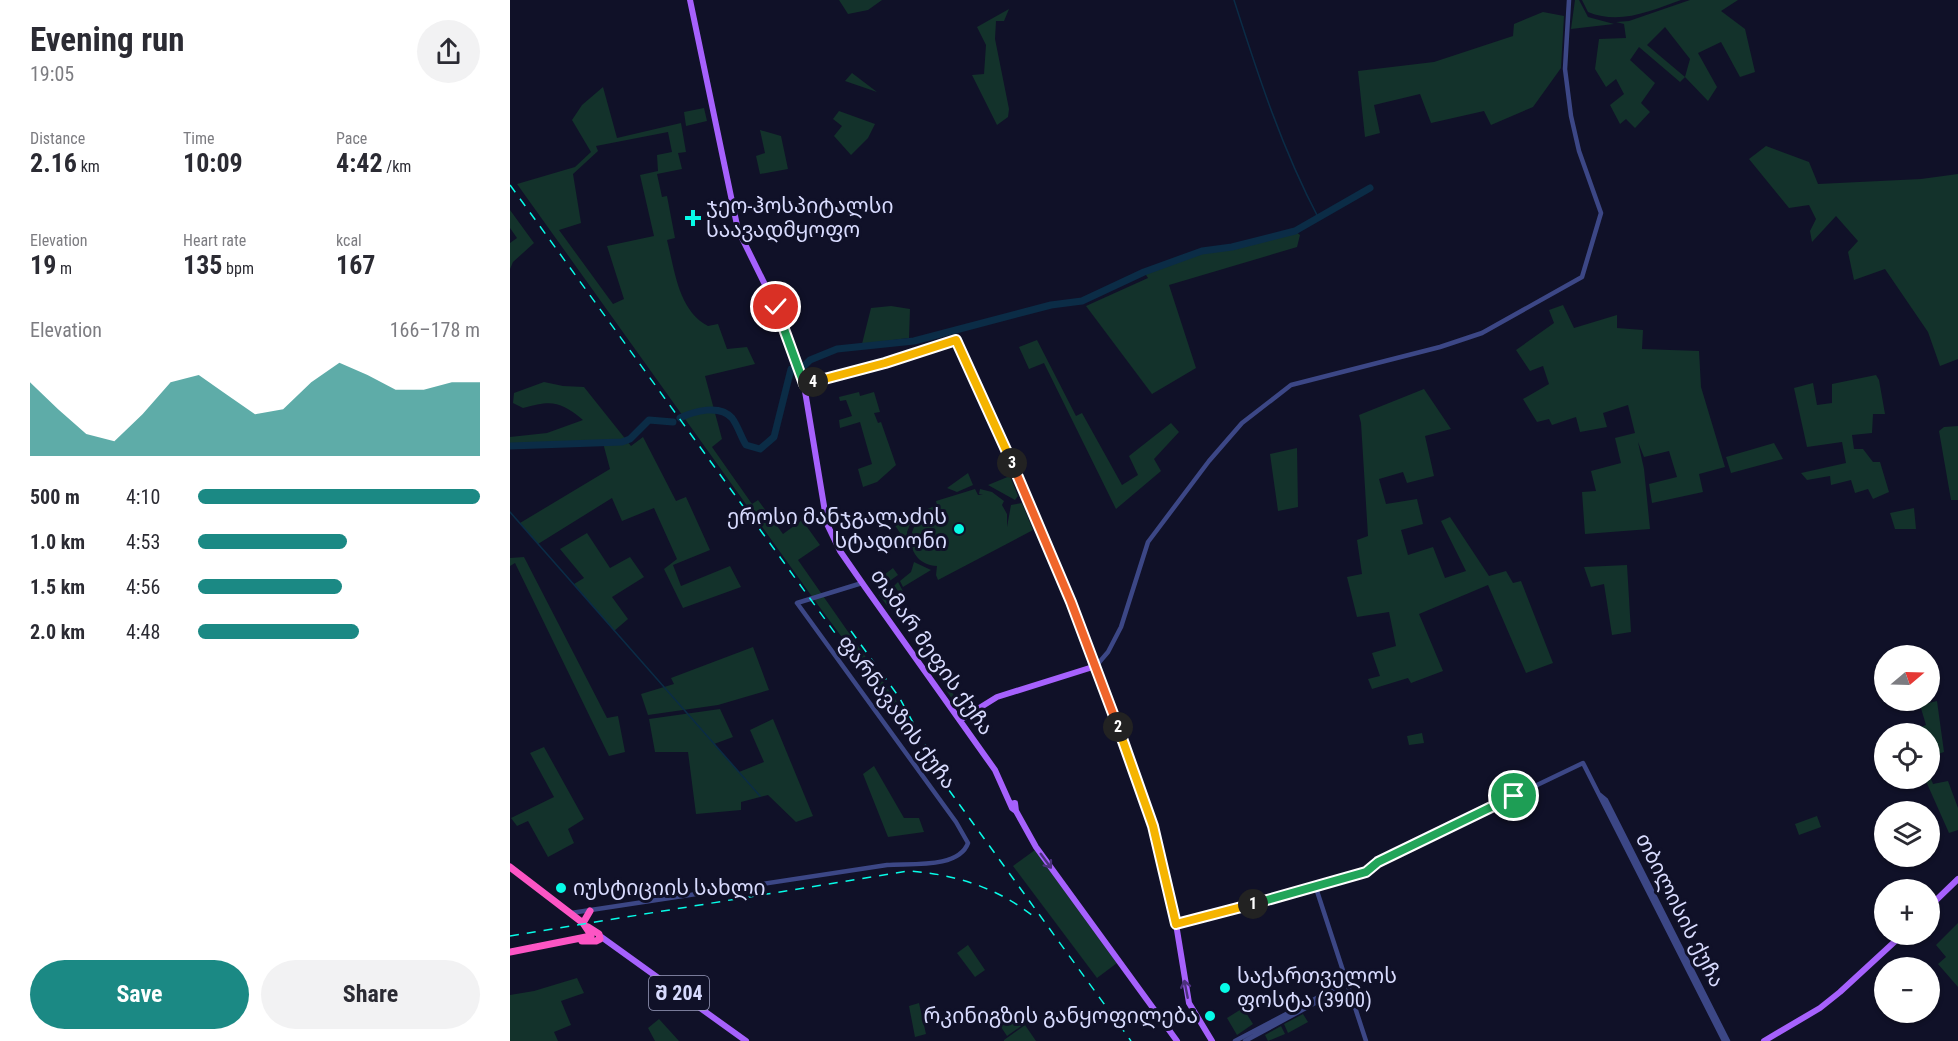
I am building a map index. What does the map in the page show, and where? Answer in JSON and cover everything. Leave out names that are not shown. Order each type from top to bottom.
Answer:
[{"type":"highway","points":[[510,867],[585,924],[595,937],[510,952]]},
{"type":"highway","points":[[585,924],[590,911]]},
{"type":"main road","name":"თამარ მეფის ქუჩა","points":[[690,0],[738,230],[776,307],[804,384],[824,517],[832,536],[862,583],[995,770],[1041,854],[1177,1041]]},
{"type":"main road","points":[[960,720],[997,697],[1096,666],[1156,836],[1176,924],[1189,1003],[1212,1041]]},
{"type":"main road","points":[[1940,896],[1958,879]]},
{"type":"main road","name":"შ 204","points":[[595,937],[613,944],[746,1041]]},
{"type":"main road","points":[[1764,1041],[1820,1008],[1891,945]]},
{"type":"street","points":[[804,384],[885,363],[956,340],[1053,558],[1096,666],[1108,652],[1121,627],[1148,542],[1209,461],[1242,423],[1291,385],[1440,347],[1482,333],[1582,277],[1601,213],[1579,151],[1571,116],[1565,69],[1569,0]]},
{"type":"street","name":"ფარნავაზის ქუჩა","points":[[590,911],[887,865],[939,862],[958,855],[968,843],[901,743],[797,603],[862,583]]},
{"type":"street","name":"თბილისის ქუჩა","points":[[1316,888],[1366,872],[1378,862],[1583,763],[1726,1041]]},
{"type":"street","points":[[1176,924],[1316,888],[1366,1041]]},
{"type":"street","points":[[571,913],[590,911]]},
{"type":"street","points":[[1235,1041],[1347,982]]},
{"type":"street","points":[[1245,1041],[1315,1003],[1318,998]]},
{"type":"green space","points":[[839,0],[882,0],[868,10],[848,14]]},
{"type":"green space","points":[[1575,0],[1579,0],[1588,17],[1614,24],[1571,29]]},
{"type":"green space","points":[[1582,0],[1681,0],[1635,15],[1612,17],[1588,12]]},
{"type":"green space","points":[[1690,0],[1738,0],[1721,11],[1745,29],[1755,72],[1740,77],[1721,42],[1698,53],[1717,87],[1708,101],[1685,77],[1680,82],[1639,47],[1630,60],[1655,83],[1641,103],[1650,112],[1635,128],[1626,119],[1620,124],[1610,105],[1624,94],[1616,79],[1606,87],[1595,69],[1599,39],[1626,38],[1624,24],[1616,22],[1629,21]],"holes":[[[1665,27],[1690,59],[1685,77],[1647,45]]]},
{"type":"green space","points":[[1009,9],[1004,21],[996,21],[995,39],[1009,109],[1008,117],[997,125],[972,75],[984,74],[986,45],[977,27]]},
{"type":"green space","points":[[1543,12],[1564,16],[1561,68],[1533,107],[1491,125],[1484,111],[1431,123],[1420,94],[1374,105],[1380,133],[1365,137],[1358,71],[1434,62],[1513,36],[1514,24]]},
{"type":"green space","points":[[852,73],[877,92],[845,81]]},
{"type":"green space","points":[[603,87],[617,138],[681,123],[686,152],[678,153],[682,169],[657,174],[662,197],[667,196],[675,238],[667,240],[679,289],[690,310],[698,319],[708,326],[718,324],[727,349],[747,347],[755,364],[705,376],[722,439],[712,447],[752,504],[758,500],[783,534],[802,520],[820,545],[798,560],[902,709],[919,741],[818,605],[517,184],[575,167],[591,152],[572,120],[582,105]],"holes":[[[668,132],[672,152],[657,155],[658,171],[640,175],[654,236],[607,246],[624,299],[613,304],[559,230],[581,223],[573,174],[598,151],[596,146]]]},
{"type":"green space","points":[[704,108],[707,121],[686,126],[684,112]]},
{"type":"green space","points":[[839,111],[875,124],[868,138],[851,155],[834,136],[842,126],[833,119]]},
{"type":"green space","points":[[760,130],[781,136],[788,169],[760,174],[756,156],[765,153]]},
{"type":"green space","points":[[1766,146],[1809,162],[1818,184],[1921,179],[1958,174],[1958,359],[1940,366],[1928,332],[1885,269],[1854,280],[1848,252],[1858,241],[1836,216],[1812,242],[1810,231],[1816,219],[1809,205],[1789,208],[1749,159]]},
{"type":"green space","points":[[510,210],[534,243],[513,262],[510,269],[510,243],[517,238],[510,228]]},
{"type":"green space","points":[[1295,231],[1300,235],[1297,247],[1169,285],[1196,368],[1152,394],[1086,306],[1148,278],[1144,272],[1202,251],[1232,247]]},
{"type":"green space","points":[[1563,305],[1574,328],[1617,315],[1617,328],[1643,330],[1642,349],[1699,351],[1701,387],[1725,467],[1699,474],[1703,492],[1652,503],[1649,484],[1677,477],[1669,451],[1644,457],[1638,442],[1644,469],[1650,529],[1585,534],[1582,492],[1596,491],[1591,471],[1621,463],[1615,438],[1635,433],[1628,405],[1603,413],[1607,427],[1580,432],[1576,417],[1552,425],[1549,419],[1537,422],[1523,399],[1549,384],[1543,366],[1530,371],[1516,350],[1554,323],[1549,310]]},
{"type":"green space","points":[[891,306],[910,309],[909,338],[862,344],[871,308]]},
{"type":"green space","points":[[1037,340],[1076,416],[1082,413],[1122,485],[1138,475],[1129,456],[1171,423],[1179,432],[1154,459],[1161,471],[1116,509],[1044,363],[1029,369],[1019,347]]},
{"type":"green space","points":[[1876,375],[1885,414],[1873,414],[1872,433],[1852,435],[1854,449],[1863,449],[1873,462],[1880,462],[1889,492],[1873,499],[1868,489],[1855,493],[1851,480],[1831,485],[1830,476],[1807,480],[1801,473],[1846,463],[1842,442],[1807,447],[1794,388],[1813,383],[1817,405],[1832,403],[1832,384]]},
{"type":"green space","points":[[544,382],[584,387],[631,446],[643,437],[676,501],[686,497],[710,550],[673,565],[681,586],[730,566],[741,587],[683,608],[664,569],[677,559],[654,508],[622,521],[612,498],[538,544],[520,523],[610,469],[603,443],[510,446],[510,437],[547,433],[583,420],[568,409],[555,404],[523,408],[513,403],[514,393]]},
{"type":"green space","points":[[1424,389],[1451,429],[1425,436],[1434,476],[1407,483],[1403,472],[1379,479],[1386,504],[1417,499],[1423,524],[1401,530],[1408,555],[1433,547],[1445,578],[1466,571],[1441,521],[1450,517],[1489,576],[1506,571],[1513,583],[1521,581],[1553,663],[1526,673],[1488,585],[1419,614],[1443,671],[1411,683],[1408,678],[1372,689],[1368,679],[1380,676],[1372,653],[1396,646],[1389,612],[1357,617],[1347,577],[1362,574],[1357,540],[1368,536],[1359,415]]},
{"type":"green space","points":[[859,392],[860,396],[874,392],[880,412],[874,413],[878,423],[881,422],[896,465],[877,482],[863,487],[858,469],[872,464],[860,422],[840,428],[839,420],[852,416],[846,400],[840,401],[839,397]]},
{"type":"green space","points":[[1958,426],[1958,500],[1951,500],[1939,431],[1944,427]]},
{"type":"green space","points":[[1774,443],[1783,459],[1731,473],[1726,457]]},
{"type":"green space","points":[[1297,448],[1298,507],[1278,511],[1270,454]]},
{"type":"green space","points":[[968,473],[973,485],[957,492],[947,488]]},
{"type":"green space","points":[[1010,476],[1018,496],[1015,500],[988,485]]},
{"type":"green space","name":"ეროსი მანჯგალაძის სტადიონი","points":[[975,489],[978,495],[983,495],[979,494],[980,489],[992,492],[1004,501],[1002,505],[1007,514],[1007,527],[1011,505],[1022,503],[1033,530],[938,580],[937,566],[921,561],[912,548],[912,533],[920,519],[918,513],[937,505],[936,501]]},
{"type":"green space","points":[[1914,508],[1916,529],[1895,529],[1890,513]]},
{"type":"green space","points":[[916,509],[907,532],[909,546],[894,524]]},
{"type":"green space","points":[[587,533],[610,568],[630,557],[644,577],[612,597],[628,619],[614,631],[574,584],[584,578],[560,549]]},
{"type":"green space","points":[[524,557],[607,718],[618,716],[625,752],[609,756],[515,563],[510,566],[510,558]]},
{"type":"green space","points":[[914,562],[931,570],[903,587],[900,581],[911,572]]},
{"type":"green space","points":[[1627,565],[1631,632],[1612,635],[1604,584],[1591,587],[1584,567]]},
{"type":"green space","points":[[893,568],[898,575],[884,585],[880,578]]},
{"type":"green space","points":[[898,582],[906,597],[889,608],[879,595],[883,592],[889,603],[892,600],[884,591],[892,587],[897,599],[902,596],[894,586]]},
{"type":"green space","points":[[753,647],[769,690],[718,705],[648,715],[641,694],[674,684],[671,678]]},
{"type":"green space","points":[[949,688],[959,703],[966,699],[972,708],[963,715],[946,690]]},
{"type":"green space","points":[[720,709],[733,737],[714,744],[739,772],[764,762],[750,730],[773,719],[813,816],[796,822],[768,795],[741,802],[741,810],[696,814],[688,752],[655,752],[649,719]]},
{"type":"green space","points":[[1922,711],[1938,711],[1944,752],[1940,753],[1940,723],[1925,723]]},
{"type":"green space","points":[[1422,733],[1424,743],[1409,745],[1407,736]]},
{"type":"green space","points":[[544,747],[584,819],[568,829],[574,843],[548,857],[528,821],[517,826],[511,818],[554,797],[530,753]]},
{"type":"green space","points":[[874,766],[904,818],[919,818],[924,832],[888,837],[863,774]]},
{"type":"green space","points":[[1948,781],[1958,808],[1958,830],[1949,833],[1940,813],[1940,801],[1935,801],[1929,789],[1940,789],[1940,783]]},
{"type":"green space","points":[[1817,816],[1821,827],[1799,835],[1795,824]]},
{"type":"green space","points":[[1035,850],[1117,963],[1097,978],[1013,866]]},
{"type":"green space","points":[[1958,923],[1958,987],[1940,966],[1940,962],[1946,957],[1936,945],[1940,945],[1940,941]]},
{"type":"green space","points":[[968,945],[985,970],[975,977],[957,953]]},
{"type":"green space","points":[[577,978],[584,993],[561,1001],[571,1025],[554,1032],[558,1041],[510,1041],[510,995],[534,991]]},
{"type":"green space","points":[[919,1003],[926,1034],[915,1037],[909,1006]]},
{"type":"green space","points":[[1243,1008],[1253,1024],[1237,1035],[1227,1018]]},
{"type":"green space","points":[[1016,1012],[1024,1024],[1007,1036],[999,1024]]},
{"type":"green space","points":[[1303,1014],[1308,1022],[1288,1033],[1284,1024]]},
{"type":"green space","points":[[659,1019],[679,1041],[655,1041],[648,1028]]},
{"type":"green space","points":[[1025,1025],[1036,1041],[1004,1041],[1004,1040]]},
{"type":"green space","points":[[1281,1026],[1285,1034],[1268,1041],[1265,1035]]},
{"type":"waterway","points":[[1234,0],[1282,139],[1319,219]]},
{"type":"waterway","points":[[805,365],[810,360],[837,349],[914,341],[1051,305],[1082,301],[1144,272],[1202,251],[1232,247],[1295,231],[1370,188]]},
{"type":"waterway","points":[[680,418],[699,411],[721,411],[732,418],[746,445],[760,449],[774,437],[791,369]]},
{"type":"waterway","points":[[510,446],[622,442],[630,439],[649,420],[673,422]]},
{"type":"waterway","points":[[510,512],[760,796]]},
{"type":"railway","points":[[510,185],[1131,1041]]},
{"type":"railway","points":[[851,631],[899,697],[933,759]]},
{"type":"railway","points":[[510,936],[908,871],[942,875],[974,884],[1004,897],[1033,916]]},
{"type":"place","name":"ჯეო-ჰოსპიტალსი საავადმყოფო","points":[[693,218]]},
{"type":"place","name":"ეროსი მანჯგალაძის სტადიონი","points":[[959,529]]},
{"type":"place","name":"იუსტიციის სახლი","points":[[561,888]]},
{"type":"place","name":"საქართველოს ფოსტა (3900)","points":[[1225,988]]},
{"type":"place","name":"რკინიგზის განყოფილება","points":[[1210,1016]]},
{"type":"route","points":[[776,307],[804,384],[885,363],[956,340],[1053,558],[1091,653],[1153,826],[1176,924],[1311,889],[1366,872],[1378,862],[1514,796]]}]
